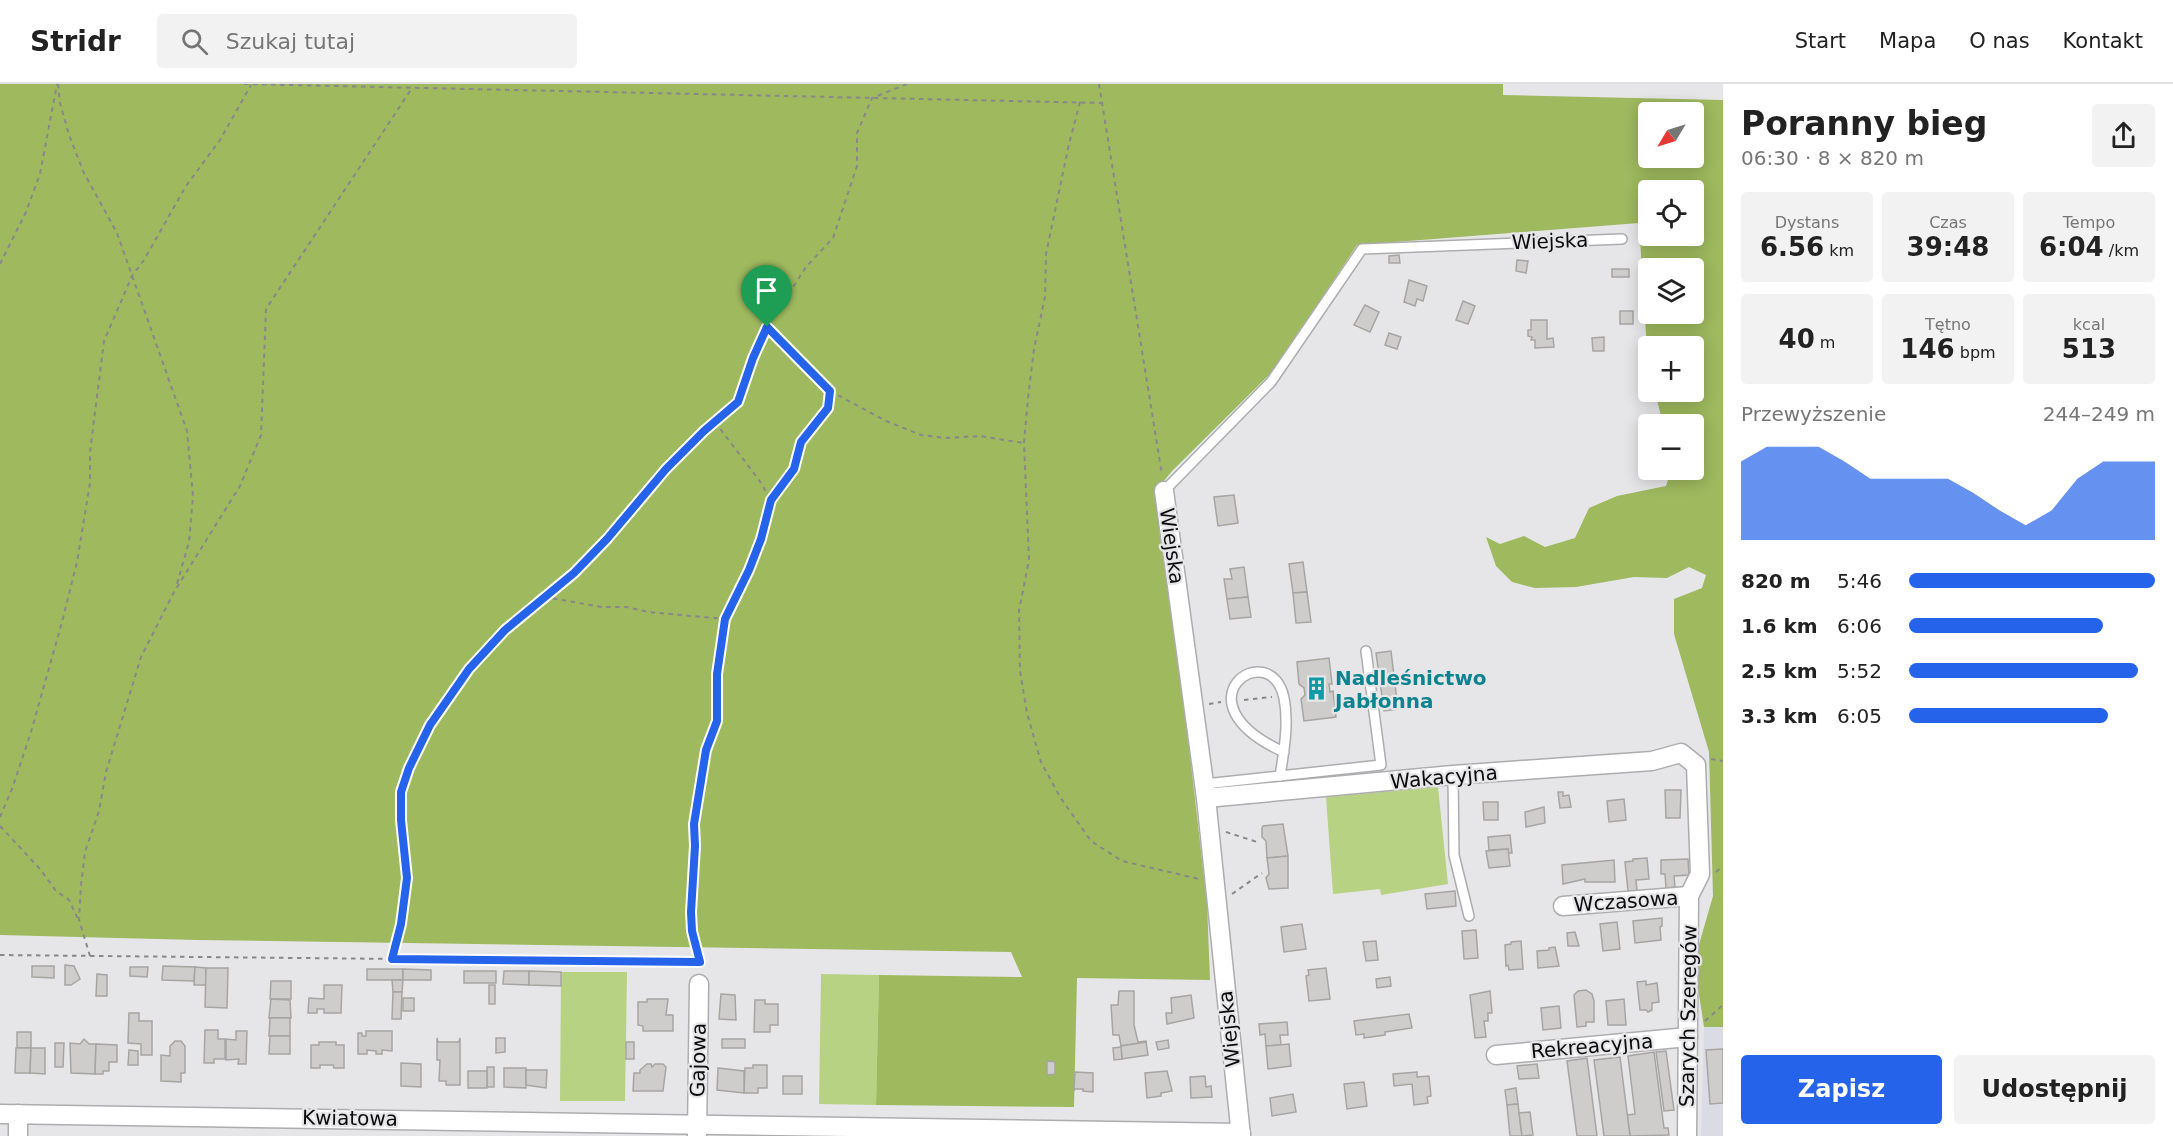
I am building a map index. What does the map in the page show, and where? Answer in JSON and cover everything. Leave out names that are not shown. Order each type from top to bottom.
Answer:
[{"type":"street","name":"Wiejska","points":[[1164,491],[1206,791],[1241,1134]]},
{"type":"street","name":"Wakacyjna","points":[[1206,791],[1652,761],[1681,753],[1696,765],[1700,874],[1689,896]]},
{"type":"street","name":"Wczasowa","points":[[1563,906],[1689,896]]},
{"type":"street","name":"Szarych Szeregów","points":[[1687,1136],[1689,896]]},
{"type":"street","name":"Gajowa","points":[[697,1130],[699,984]]},
{"type":"street","name":"Rekreacyjna","points":[[1496,1054],[1688,1037]]},
{"type":"street","name":"Kwiatowa","points":[[9,1114],[399,1127],[999,1132],[1055,1125],[1241,1134]]},
{"type":"street","points":[[9,1114],[18,1136]]},
{"type":"lane","name":"Wiejska","points":[[1164,491],[1271,382],[1362,249],[1622,239]]},
{"type":"lane","points":[[1206,791],[1280,776],[1381,765],[1366,651]]},
{"type":"lane","points":[[1280,776],[1284,752],[1286,720],[1284,696],[1276,681],[1264,672],[1252,671],[1240,678],[1232,688],[1233,711],[1252,734],[1264,743],[1284,752]]},
{"type":"lane","points":[[1453,775],[1454,855],[1468,916]]},
{"type":"path","points":[[0,264],[26,212],[40,174],[58,84]]},
{"type":"path","points":[[58,84],[60,103],[69,135],[84,173],[117,233],[187,431],[193,496],[189,542],[174,592]]},
{"type":"path","points":[[244,84],[1102,103]]},
{"type":"path","points":[[0,817],[31,732],[77,562],[90,483],[90,452],[104,341],[132,276],[144,260],[186,186],[220,140],[251,84]]},
{"type":"path","points":[[392,959],[401,924],[407,878],[401,820],[401,792],[409,768],[430,725],[469,669],[505,630],[574,573],[666,469],[738,402],[753,358],[767,327],[806,267],[833,238],[857,166],[857,133],[872,98],[907,84]]},
{"type":"path","points":[[1099,84],[1164,491]]},
{"type":"path","points":[[79,920],[85,852],[99,811],[106,772],[141,657],[174,592],[240,486],[261,435],[266,309],[412,88]]},
{"type":"path","points":[[1080,102],[1046,254],[1045,297],[1034,349],[1024,443],[1029,560],[1019,611],[1020,671],[1027,713],[1041,762],[1060,797],[1091,841],[1122,861],[1215,882]]},
{"type":"path","points":[[767,327],[830,391],[886,421],[921,435],[946,438],[980,436],[1024,443]]},
{"type":"path","points":[[699,984],[700,962],[692,931],[691,912],[694,824],[706,750],[717,721],[717,674],[725,619],[761,539],[771,500],[794,469],[801,442],[828,408],[830,391]]},
{"type":"path","points":[[715,422],[759,480],[771,500]]},
{"type":"path","points":[[544,597],[602,607],[626,607],[648,612],[725,619]]},
{"type":"path","points":[[1206,704],[1284,696]]},
{"type":"path","points":[[0,826],[40,869],[56,891],[69,900],[79,920],[90,956]]},
{"type":"path","points":[[1209,826],[1257,842]]},
{"type":"path","points":[[1217,904],[1262,873]]},
{"type":"path","points":[[0,955],[700,962]]},
{"type":"shaded area","points":[[1704,1027],[1723,1027],[1723,1136],[1701,1136]]},
{"type":"green space","points":[[0,84],[1503,84],[1503,95],[1723,100],[1723,1027],[1704,1027],[1694,962],[1713,896],[1709,752],[1674,634],[1674,599],[1702,588],[1706,575],[1689,567],[1667,578],[1634,577],[1576,587],[1535,588],[1512,582],[1496,566],[1486,537],[1500,544],[1524,536],[1545,547],[1575,538],[1589,508],[1617,496],[1666,486],[1668,480],[1704,480],[1704,414],[1660,414],[1658,402],[1704,402],[1704,336],[1646,336],[1645,324],[1704,324],[1704,258],[1641,258],[1640,246],[1704,246],[1704,180],[1638,180],[1638,223],[1357,245],[1274,370],[1172,471],[1159,487],[1207,903],[1210,980],[1077,978],[1074,1107],[876,1105],[879,975],[1022,977],[1011,952],[0,935]]},
{"type":"green space","points":[[1438,787],[1448,884],[1381,895],[1380,889],[1333,894],[1326,797]]},
{"type":"green space","points":[[561,972],[627,972],[625,1101],[560,1101]]},
{"type":"green space","points":[[821,974],[879,975],[876,1105],[819,1104]]},
{"type":"building","points":[[1399,255],[1400,263],[1389,263],[1389,256]]},
{"type":"building","points":[[1517,260],[1528,261],[1526,273],[1516,271]]},
{"type":"building","points":[[1612,269],[1629,269],[1629,277],[1612,277]]},
{"type":"building","points":[[1409,280],[1427,286],[1423,301],[1417,299],[1415,306],[1404,302]]},
{"type":"building","points":[[1463,301],[1475,306],[1468,324],[1456,320]]},
{"type":"building","points":[[1365,305],[1379,312],[1370,332],[1354,325]]},
{"type":"building","points":[[1620,311],[1633,311],[1633,324],[1620,324]]},
{"type":"building","points":[[1531,320],[1547,320],[1547,339],[1553,338],[1554,347],[1535,348],[1535,340],[1531,340],[1532,337],[1528,336],[1528,330],[1531,330]]},
{"type":"building","points":[[1389,333],[1401,337],[1397,349],[1385,345]]},
{"type":"building","points":[[1604,337],[1604,351],[1593,351],[1592,338]]},
{"type":"building","points":[[1234,495],[1238,523],[1218,526],[1214,497]]},
{"type":"building","points":[[1303,562],[1307,592],[1293,593],[1289,564]]},
{"type":"building","points":[[1244,567],[1248,597],[1227,599],[1224,579],[1232,579],[1230,569]]},
{"type":"building","points":[[1307,592],[1311,622],[1296,623],[1293,593]]},
{"type":"building","points":[[1248,597],[1251,617],[1230,619],[1227,599]]},
{"type":"building","points":[[1391,651],[1398,709],[1384,711],[1376,653]]},
{"type":"building","name":"Nadleśnictwo Jabłonna","points":[[1329,658],[1332,684],[1329,684],[1330,692],[1333,691],[1336,717],[1304,721],[1301,699],[1305,695],[1304,688],[1299,684],[1297,662]]},
{"type":"building","points":[[1665,790],[1681,790],[1680,818],[1666,818]]},
{"type":"building","points":[[1558,792],[1563,792],[1563,796],[1569,795],[1571,807],[1560,808]]},
{"type":"building","points":[[1624,799],[1626,820],[1609,822],[1607,801]]},
{"type":"building","points":[[1483,802],[1498,802],[1498,820],[1484,820]]},
{"type":"building","points":[[1544,807],[1545,823],[1526,827],[1525,812]]},
{"type":"building","points":[[1283,824],[1288,856],[1267,858],[1266,841],[1262,837],[1262,828]]},
{"type":"building","points":[[1510,835],[1512,853],[1508,853],[1508,849],[1489,850],[1488,837]]},
{"type":"building","points":[[1508,849],[1510,866],[1489,868],[1486,851]]},
{"type":"building","points":[[1288,856],[1288,888],[1269,889],[1266,878],[1269,874],[1267,858]]},
{"type":"building","points":[[1647,858],[1649,879],[1636,880],[1637,891],[1628,891],[1625,862]]},
{"type":"building","points":[[1688,859],[1689,875],[1674,876],[1675,887],[1666,888],[1665,874],[1661,874],[1661,860]]},
{"type":"building","points":[[1614,860],[1615,882],[1585,882],[1585,879],[1563,884],[1562,865]]},
{"type":"building","points":[[1455,891],[1456,906],[1427,909],[1425,894]]},
{"type":"building","points":[[1662,918],[1661,940],[1635,943],[1633,921]]},
{"type":"building","points":[[1617,922],[1620,949],[1603,951],[1600,924]]},
{"type":"building","points":[[1302,924],[1306,949],[1284,952],[1281,927]]},
{"type":"building","points":[[1476,930],[1478,958],[1464,959],[1462,931]]},
{"type":"building","points":[[1575,932],[1579,946],[1568,946],[1567,933]]},
{"type":"building","points":[[1376,941],[1378,960],[1366,961],[1363,942]]},
{"type":"building","points":[[1521,941],[1523,969],[1509,970],[1508,965],[1506,966],[1505,945]]},
{"type":"building","points":[[1555,947],[1559,966],[1538,968],[1537,951]]},
{"type":"building","points":[[65,965],[74,966],[80,979],[71,985],[65,985]]},
{"type":"building","points":[[32,966],[54,966],[54,978],[32,977]]},
{"type":"building","points":[[163,966],[195,967],[194,981],[162,980]]},
{"type":"building","points":[[130,967],[148,967],[147,977],[130,976]]},
{"type":"building","points":[[195,967],[206,968],[206,985],[194,985]]},
{"type":"building","points":[[206,968],[228,968],[227,1008],[205,1007]]},
{"type":"building","points":[[1326,968],[1330,999],[1309,1001],[1306,976],[1309,975],[1308,970]]},
{"type":"building","points":[[367,969],[403,969],[403,980],[367,980]]},
{"type":"building","points":[[403,969],[431,970],[431,980],[403,980]]},
{"type":"building","points":[[464,971],[496,971],[496,983],[464,983]]},
{"type":"building","points":[[504,971],[529,971],[529,985],[503,984]]},
{"type":"building","points":[[529,971],[561,972],[561,986],[529,985]]},
{"type":"building","points":[[97,974],[107,975],[107,996],[96,996]]},
{"type":"building","points":[[1390,977],[1391,986],[1377,988],[1376,979]]},
{"type":"building","points":[[392,980],[403,980],[402,992],[393,992]]},
{"type":"building","points":[[271,981],[291,981],[291,999],[270,999]]},
{"type":"building","points":[[1646,981],[1646,985],[1657,983],[1659,1002],[1652,1003],[1652,1010],[1648,1012],[1640,1010],[1637,982]]},
{"type":"building","points":[[324,985],[342,985],[341,1013],[324,1013],[324,1009],[317,1009],[317,1013],[308,1013],[309,998],[324,999]]},
{"type":"building","points":[[489,985],[495,985],[495,1004],[489,1004]]},
{"type":"building","points":[[1586,990],[1592,994],[1594,1001],[1594,1022],[1586,1022],[1586,1026],[1577,1027],[1574,995],[1578,991]]},
{"type":"building","points":[[1119,991],[1134,991],[1134,1025],[1138,1042],[1146,1042],[1121,1046],[1119,1035],[1113,1035],[1111,1005],[1118,1005]]},
{"type":"building","points":[[1490,991],[1492,1013],[1488,1013],[1488,1021],[1484,1021],[1486,1037],[1475,1038],[1470,995]]},
{"type":"building","points":[[393,992],[402,992],[401,1019],[392,1019]]},
{"type":"building","points":[[721,994],[735,995],[736,1020],[719,1019]]},
{"type":"building","points":[[1191,995],[1194,1018],[1167,1024],[1166,1013],[1172,1013],[1171,998]]},
{"type":"building","points":[[403,998],[414,998],[414,1011],[403,1011]]},
{"type":"building","points":[[271,999],[290,1000],[291,1018],[269,1018]]},
{"type":"building","points":[[647,999],[668,999],[666,1015],[673,1015],[673,1031],[643,1031],[643,1026],[638,1025],[638,1002],[647,1002]]},
{"type":"building","points":[[1624,999],[1626,1025],[1608,1025],[1606,1001]]},
{"type":"building","points":[[755,1000],[765,1000],[765,1004],[778,1004],[778,1025],[770,1025],[770,1032],[754,1032]]},
{"type":"building","points":[[1559,1006],[1561,1028],[1543,1030],[1541,1008]]},
{"type":"building","points":[[129,1013],[139,1013],[139,1021],[152,1021],[152,1055],[141,1055],[141,1044],[128,1043]]},
{"type":"building","points":[[1409,1014],[1412,1028],[1364,1038],[1364,1034],[1356,1035],[1354,1021]]},
{"type":"building","points":[[270,1018],[290,1018],[290,1036],[269,1036]]},
{"type":"building","points":[[1287,1022],[1288,1035],[1280,1035],[1281,1045],[1266,1046],[1265,1034],[1260,1035],[1259,1024]]},
{"type":"building","points":[[205,1030],[218,1030],[218,1039],[225,1039],[225,1059],[214,1059],[214,1063],[204,1063]]},
{"type":"building","points":[[236,1031],[247,1031],[246,1064],[238,1064],[239,1059],[226,1060],[226,1039],[236,1040]]},
{"type":"building","points":[[366,1031],[392,1031],[392,1051],[382,1050],[382,1054],[376,1054],[376,1051],[367,1050],[367,1054],[358,1054],[358,1033],[366,1036]]},
{"type":"building","points":[[17,1032],[31,1032],[31,1048],[17,1048]]},
{"type":"building","points":[[270,1036],[290,1036],[290,1054],[269,1054]]},
{"type":"building","points":[[437,1038],[438,1042],[459,1042],[460,1038],[460,1085],[446,1085],[446,1081],[439,1081],[440,1060],[437,1060]]},
{"type":"building","points":[[496,1038],[505,1038],[505,1052],[496,1053]]},
{"type":"building","points":[[84,1039],[89,1044],[96,1044],[95,1074],[71,1073],[70,1043],[80,1044]]},
{"type":"building","points":[[722,1039],[745,1039],[745,1048],[722,1048]]},
{"type":"building","points":[[1168,1040],[1169,1048],[1158,1050],[1156,1042]]},
{"type":"building","points":[[175,1041],[181,1041],[185,1046],[185,1073],[181,1073],[181,1082],[161,1081],[161,1055],[170,1056],[170,1046]]},
{"type":"building","points":[[319,1042],[336,1042],[336,1045],[344,1045],[344,1068],[320,1065],[320,1068],[311,1068],[311,1045],[319,1045]]},
{"type":"building","points":[[626,1042],[634,1042],[634,1059],[626,1059]]},
{"type":"building","points":[[1146,1042],[1148,1055],[1122,1059],[1121,1046]]},
{"type":"building","points":[[55,1043],[64,1043],[63,1067],[55,1067]]},
{"type":"building","points":[[96,1044],[117,1045],[117,1062],[109,1062],[109,1071],[103,1071],[103,1074],[95,1074]]},
{"type":"building","points":[[1289,1044],[1291,1066],[1268,1069],[1266,1046]]},
{"type":"building","points":[[1121,1047],[1122,1059],[1114,1060],[1113,1048]]},
{"type":"building","points":[[16,1048],[31,1048],[30,1073],[15,1073]]},
{"type":"building","points":[[31,1048],[45,1048],[45,1074],[30,1073]]},
{"type":"building","points":[[1723,1049],[1723,1103],[1710,1104],[1706,1050]]},
{"type":"building","points":[[129,1050],[138,1051],[138,1065],[128,1065]]},
{"type":"building","points":[[1666,1051],[1674,1110],[1664,1111],[1656,1052]]},
{"type":"building","points":[[1654,1052],[1664,1128],[1668,1128],[1669,1135],[1630,1136],[1627,1115],[1635,1114],[1628,1056]]},
{"type":"building","points":[[1620,1057],[1630,1136],[1604,1136],[1594,1060]]},
{"type":"building","points":[[1587,1058],[1597,1136],[1577,1136],[1567,1061]]},
{"type":"building","points":[[1047,1061],[1055,1062],[1055,1074],[1047,1075]]},
{"type":"building","points":[[401,1063],[421,1064],[421,1087],[401,1086]]},
{"type":"building","points":[[647,1064],[651,1064],[652,1067],[655,1064],[663,1064],[666,1067],[663,1091],[633,1091],[634,1073],[640,1073],[640,1070]]},
{"type":"building","points":[[1537,1064],[1539,1078],[1519,1079],[1517,1066]]},
{"type":"building","points":[[753,1065],[767,1065],[767,1088],[758,1088],[758,1093],[744,1093],[745,1068],[753,1068]]},
{"type":"building","points":[[487,1067],[494,1067],[494,1087],[487,1087]]},
{"type":"building","points":[[504,1068],[526,1068],[526,1088],[504,1087]]},
{"type":"building","points":[[718,1068],[744,1071],[744,1093],[717,1090]]},
{"type":"building","points":[[526,1070],[547,1070],[546,1088],[526,1085]]},
{"type":"building","points":[[468,1071],[487,1071],[487,1088],[468,1088]]},
{"type":"building","points":[[1167,1071],[1172,1091],[1161,1093],[1161,1096],[1147,1098],[1145,1073]]},
{"type":"building","points":[[1075,1072],[1093,1073],[1093,1092],[1083,1091],[1083,1089],[1074,1091]]},
{"type":"building","points":[[1417,1072],[1417,1077],[1429,1076],[1431,1096],[1427,1097],[1428,1103],[1414,1105],[1412,1084],[1394,1086],[1393,1074]]},
{"type":"building","points":[[783,1076],[802,1076],[802,1094],[783,1094]]},
{"type":"building","points":[[1205,1076],[1206,1087],[1211,1086],[1212,1097],[1191,1098],[1190,1077]]},
{"type":"building","points":[[1364,1082],[1367,1106],[1347,1109],[1344,1084]]},
{"type":"building","points":[[1516,1088],[1518,1104],[1507,1105],[1505,1090]]},
{"type":"building","points":[[1293,1094],[1296,1112],[1272,1116],[1270,1098]]},
{"type":"building","points":[[1518,1104],[1522,1136],[1510,1136],[1507,1105]]},
{"type":"building","points":[[1530,1112],[1533,1135],[1522,1136],[1519,1113]]},
{"type":"place","name":"Nadleśnictwo Jabłonna","points":[[1317,689]]},
{"type":"route","points":[[767,327],[830,391],[828,408],[801,442],[794,469],[771,500],[761,539],[725,619],[717,674],[717,721],[706,750],[694,824],[694,885],[691,912],[692,931],[700,962],[392,959],[401,924],[407,878],[401,820],[401,792],[409,768],[430,725],[469,669],[505,630],[574,573],[607,539],[666,469],[704,431],[738,402],[753,358],[767,327]]}]
